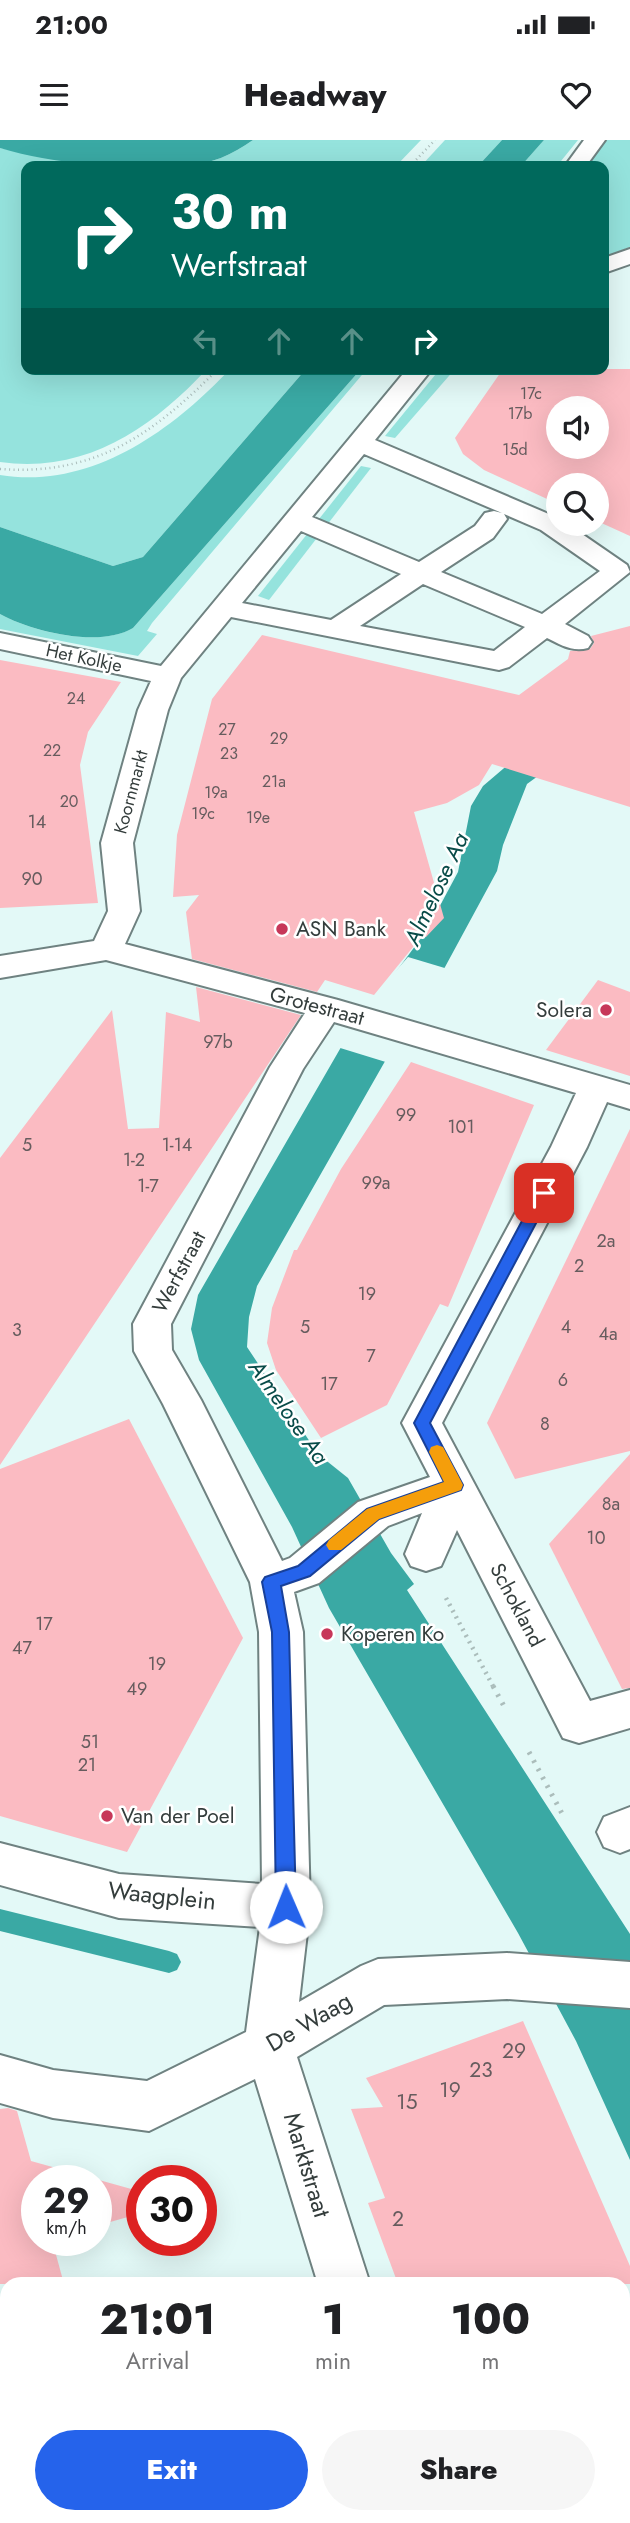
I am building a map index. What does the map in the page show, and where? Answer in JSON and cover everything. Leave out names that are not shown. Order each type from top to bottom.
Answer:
[{"type":"street","points":[[579,161],[595,140]]},
{"type":"street","points":[[609,264],[630,256]]},
{"type":"street","name":"Koornmarkt","points":[[106,948],[124,911],[117,844],[153,709],[168,676],[415,375]]},
{"type":"street","points":[[225,608],[409,646],[499,661],[617,571],[550,524],[359,443]]},
{"type":"street","points":[[296,520],[578,642]]},
{"type":"street","points":[[336,629],[484,531],[494,520]]},
{"type":"street","name":"Het Kolkje","points":[[0,640],[168,676]]},
{"type":"street","name":"Grotestraat","points":[[0,967],[106,948],[341,1012],[630,1097]]},
{"type":"street","name":"Werfstraat","points":[[269,2046],[286,1907],[281,1632],[287,1576],[153,1351],[152,1324],[287,1067],[341,1012]]},
{"type":"street","name":"Schokland","points":[[596,1087],[569,1147],[422,1423],[579,1724],[630,1709]]},
{"type":"street","points":[[287,1576],[373,1514],[455,1485]]},
{"type":"street","points":[[426,1554],[455,1485]]},
{"type":"street","name":"Waagplein","points":[[0,1864],[118,1896],[286,1907]]},
{"type":"street","name":"De Waag","points":[[0,2080],[53,2094],[149,2106],[269,2046],[378,1982],[507,1976],[630,1985]]},
{"type":"street","name":"Marktstraat","points":[[269,2046],[342,2277]]},
{"type":"path","points":[[415,161],[435,140]]},
{"type":"path","points":[[0,468],[51,470],[109,453],[165,418],[212,375]]},
{"type":"shaded area","points":[[253,140],[421,140],[401,161],[211,161]]},
{"type":"shaded area","points":[[445,140],[502,140],[483,161],[426,161]]},
{"type":"shaded area","points":[[544,140],[578,140],[561,161],[525,161]]},
{"type":"shaded area","points":[[606,140],[630,140],[630,247],[609,255],[609,161],[590,161]]},
{"type":"shaded area","points":[[0,148],[66,161],[21,161],[21,375],[201,375],[163,411],[139,428],[88,454],[31,464],[0,462]]},
{"type":"shaded area","points":[[224,375],[301,375],[143,557],[113,566],[0,527],[0,475],[33,477],[66,473],[97,464],[127,451],[155,434]]},
{"type":"shaded area","points":[[356,375],[362,375],[152,623],[147,631],[157,634],[138,656],[0,629],[0,614],[48,632],[85,637],[119,634],[133,628]]},
{"type":"shaded area","points":[[435,375],[450,375],[395,438],[385,436]]},
{"type":"shaded area","points":[[361,466],[371,468],[269,600],[258,596]]},
{"type":"water","points":[[0,140],[253,140],[212,161],[61,161],[0,148]]},
{"type":"water","points":[[502,140],[544,140],[525,161],[483,161]]},
{"type":"water","points":[[301,375],[356,375],[133,628],[103,637],[66,635],[30,627],[0,614],[0,527],[113,566],[143,557]]},
{"type":"water","name":"Almelose Aa","points":[[630,709],[527,784],[503,845],[497,871],[418,1014],[388,1056],[257,1286],[249,1317],[247,1347],[318,1454],[348,1478],[391,1553],[414,1584],[407,1590],[630,1934],[630,2160],[576,2041],[518,1933],[329,1608],[292,1527],[199,1360],[191,1329],[198,1295],[344,1042],[427,930],[458,872],[471,806],[483,786],[562,719]]},
{"type":"pier","points":[[408,957],[448,969],[421,1016],[389,1063],[337,1047],[366,1005]]},
{"type":"building","points":[[609,369],[630,369],[630,536],[609,526],[609,473],[546,473],[546,498],[484,470],[463,454],[455,438],[499,375],[609,375]]},
{"type":"building","points":[[630,626],[630,807],[492,764],[479,785],[447,803],[414,812],[444,918],[426,937],[422,936],[374,995],[325,980],[317,992],[192,959],[186,912],[199,895],[173,897],[177,835],[212,699],[262,635],[519,695],[568,659],[570,651],[590,649],[594,643],[591,636]]},
{"type":"building","points":[[0,660],[121,682],[88,732],[80,765],[98,903],[0,908]]},
{"type":"building","points":[[598,980],[630,992],[630,1076],[546,1050]]},
{"type":"building","points":[[196,987],[301,1015],[0,1465],[0,1158],[112,1010],[128,1129],[159,1128],[166,1012],[200,1022]]},
{"type":"building","points":[[411,1062],[534,1105],[448,1307],[440,1304],[387,1405],[321,1438],[276,1370],[267,1343],[272,1308],[294,1250],[297,1250],[341,1169]]},
{"type":"building","points":[[630,1129],[630,1451],[515,1479],[487,1423]]},
{"type":"building","points":[[129,1419],[243,1638],[127,1852],[0,1816],[0,1469]]},
{"type":"building","points":[[630,1454],[630,1688],[622,1689],[549,1544]]},
{"type":"building","points":[[523,2021],[630,2266],[630,2277],[395,2277],[368,2203],[385,2198],[351,2109],[383,2107],[366,2078]]},
{"type":"building","points":[[0,2109],[17,2111],[31,2161],[45,2165],[21,2165],[21,2256],[56,2256],[62,2277],[0,2277]]},
{"type":"building","points":[[112,2184],[126,2188],[126,2218],[112,2221]]},
{"type":"waterway","points":[[0,1920],[169,1962]]},
{"type":"slow traffic","points":[[335,1545],[373,1514],[455,1485],[437,1452]]},
{"type":"place","name":"ASN Bank","points":[[282,929]]},
{"type":"place","name":"Solera","points":[[606,1010]]},
{"type":"place","name":"Koperen Ko","points":[[327,1634]]},
{"type":"place","name":"Van der Poel","points":[[107,1816]]},
{"type":"route","points":[[286,1907],[281,1632],[271,1582],[304,1571],[373,1514],[455,1485],[422,1423],[544,1193]]}]
